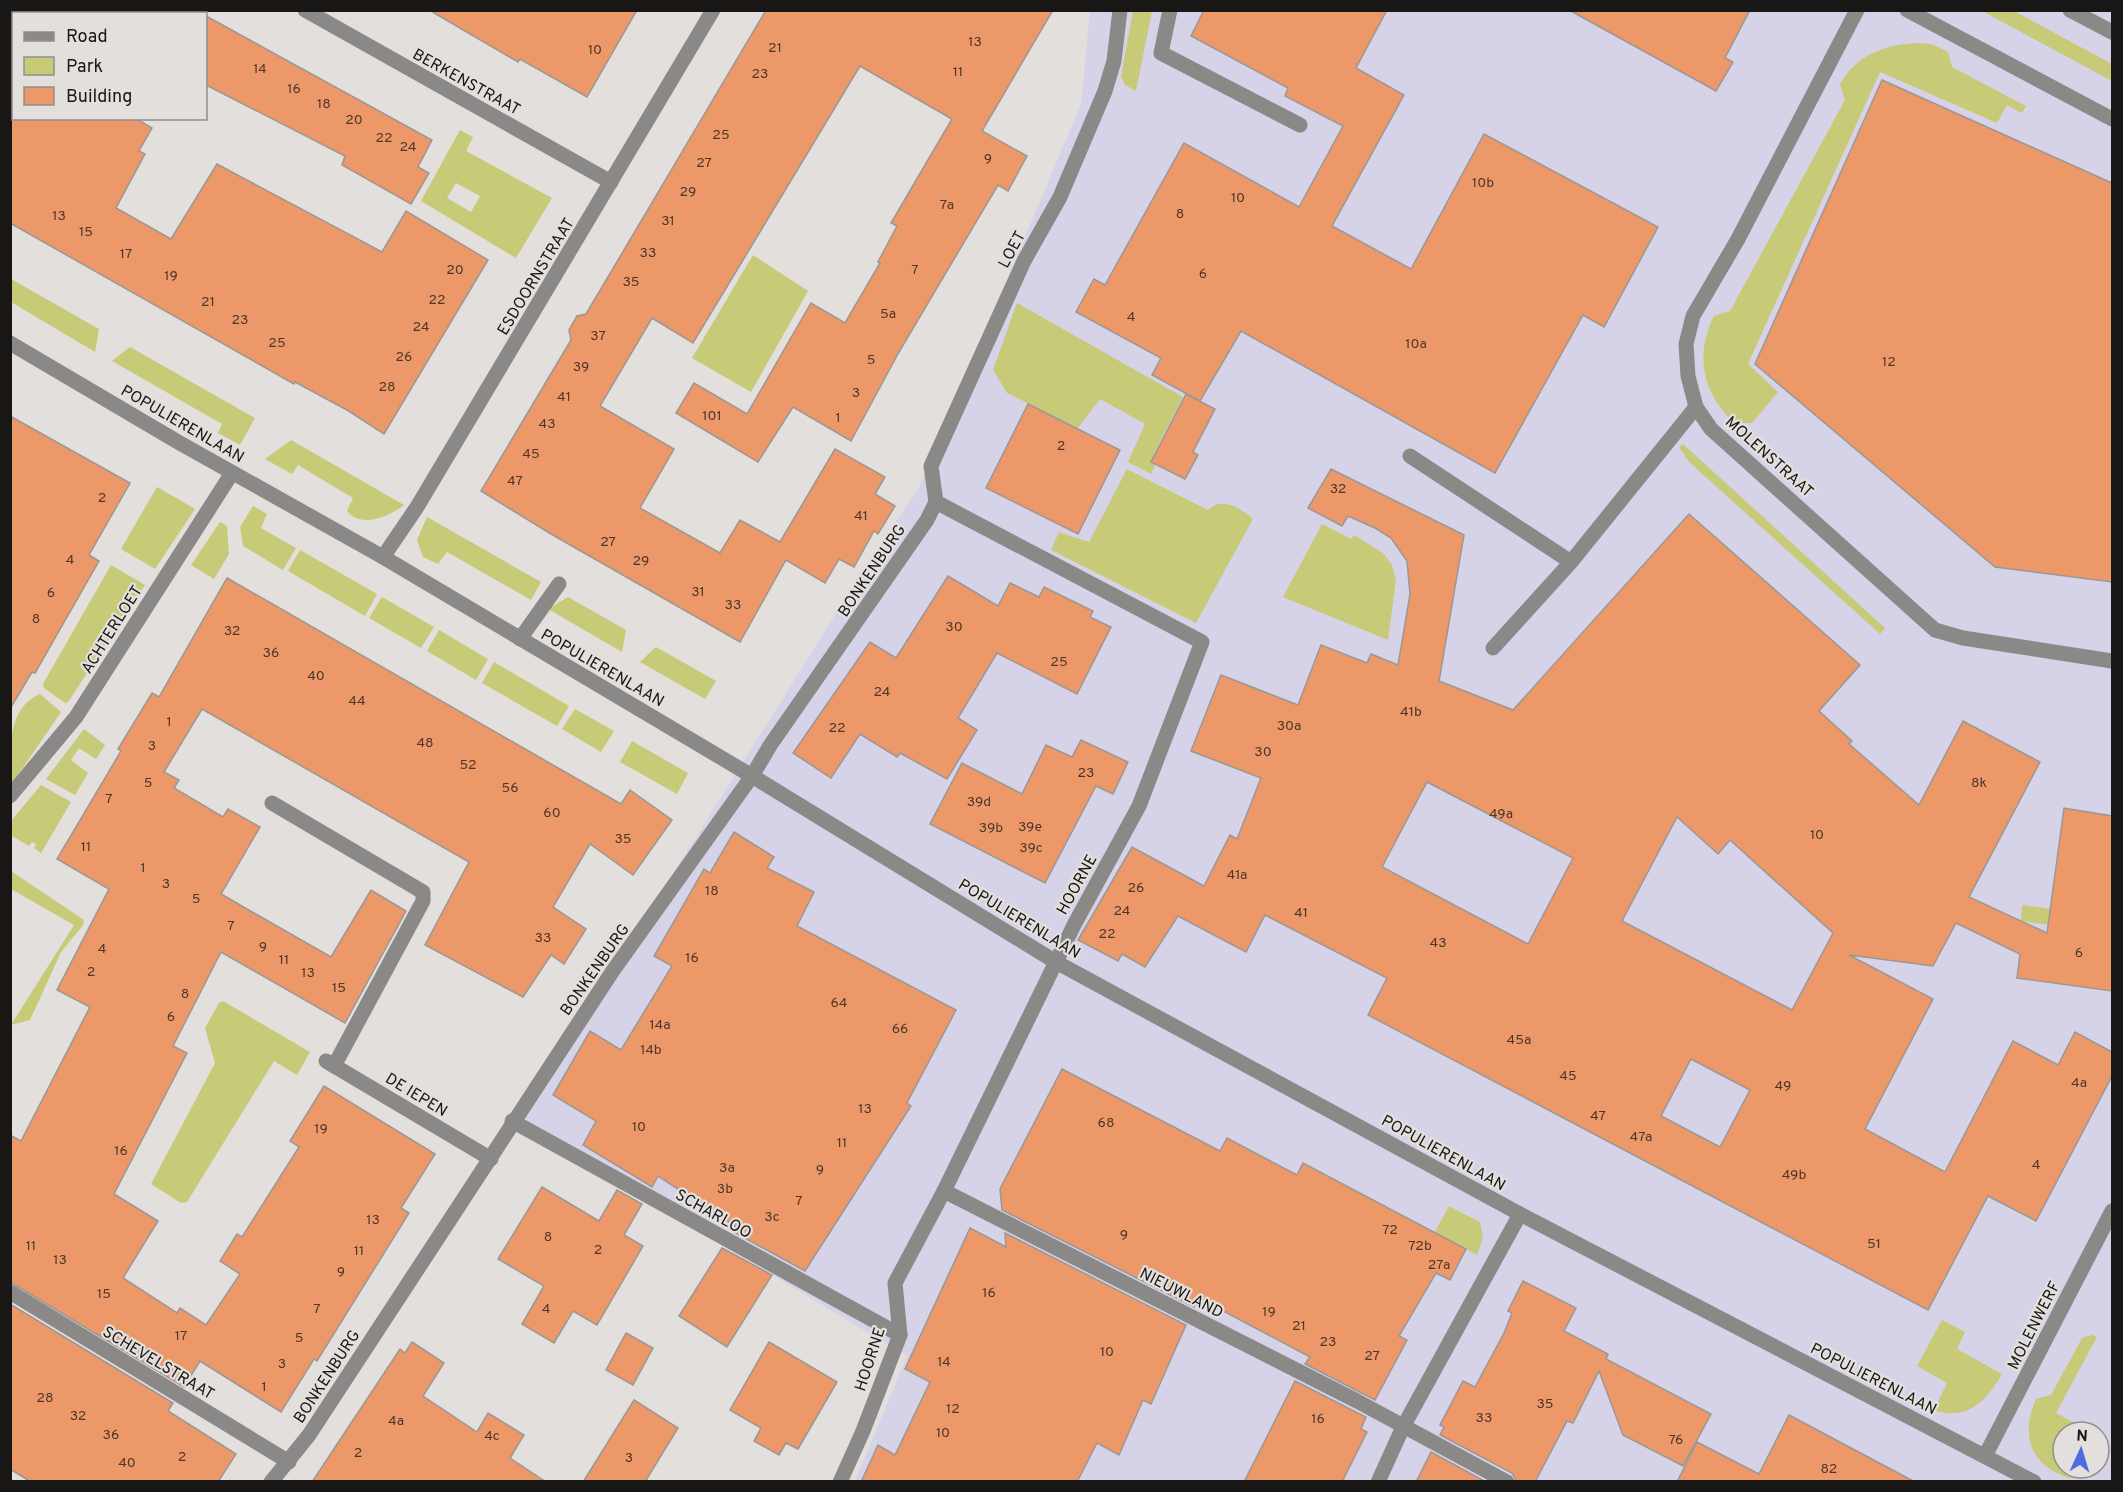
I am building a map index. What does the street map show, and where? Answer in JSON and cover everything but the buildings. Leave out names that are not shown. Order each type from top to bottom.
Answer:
[{"type":"street","name":"BERKENSTRAAT","points":[[305,10],[612,182]]},
{"type":"street","name":"ESDOORNSTRAAT","points":[[383,557],[417,507],[713,10]]},
{"type":"street","name":"LOET","points":[[936,502],[931,466],[1024,261],[1060,197],[1105,90],[1114,61],[1120,10]]},
{"type":"street","points":[[1170,10],[1161,52],[1300,125]]},
{"type":"street","name":"MOLENSTRAAT","points":[[1857,10],[1738,239],[1693,316],[1686,344],[1688,376],[1696,406],[1712,429],[1935,630],[1963,638],[2112,661]]},
{"type":"street","points":[[1907,10],[2112,119]]},
{"type":"street","points":[[2070,10],[2112,32]]},
{"type":"street","name":"POPULIERENLAAN","points":[[10,343],[232,473],[383,557],[752,776],[1056,962],[1520,1214],[2034,1482]]},
{"type":"street","points":[[1493,648],[1570,562],[1696,406]]},
{"type":"street","points":[[1410,456],[1570,562]]},
{"type":"street","name":"ACHTERLOET","points":[[10,796],[76,717],[132,627],[201,526],[232,473]]},
{"type":"street","name":"BONKENBURG","points":[[271,1482],[289,1462],[491,1159],[512,1121],[612,972],[752,776],[771,744],[909,547],[936,502]]},
{"type":"street","name":"HOORNE","points":[[840,1482],[863,1431],[900,1335],[895,1283],[944,1191],[1074,925],[1139,806],[1202,642],[936,502]]},
{"type":"street","points":[[520,639],[559,584]]},
{"type":"street","name":"DE IEPEN","points":[[272,803],[423,892],[423,901],[330,1063],[491,1159]]},
{"type":"street","name":"SCHARLOO","points":[[512,1121],[900,1335]]},
{"type":"street","name":"NIEUWLAND","points":[[944,1191],[1357,1401],[1508,1482]]},
{"type":"street","name":"MOLENWERF","points":[[1985,1456],[2112,1211]]},
{"type":"street","points":[[1378,1482],[1403,1427],[1520,1214]]},
{"type":"street","name":"SCHEVELSTRAAT","points":[[10,1292],[289,1462]]},
{"type":"shaded area","points":[[1090,11],[2112,11],[2112,1481],[855,1481],[907,1356],[518,1122],[835,615],[919,487],[1081,104]]},
{"type":"green space","points":[[1133,11],[1152,11],[1136,91],[1125,85],[1121,76]]},
{"type":"green space","points":[[1982,11],[2014,11],[2112,64],[2112,81]]},
{"type":"green space","points":[[1931,44],[1948,52],[1952,67],[2026,106],[2022,113],[2007,105],[1997,123],[1880,72],[1748,364],[1778,392],[1752,423],[1735,423],[1715,400],[1705,374],[1704,345],[1714,316],[1730,311],[1845,100],[1840,84],[1847,74],[1872,53],[1893,46]]},
{"type":"green space","points":[[460,130],[473,137],[466,151],[552,198],[516,258],[421,201]],"holes":[[[456,183],[480,196],[471,212],[447,198]]]},
{"type":"green space","points":[[753,255],[808,291],[751,392],[692,358]]},
{"type":"green space","points":[[11,279],[99,329],[95,352],[11,302]]},
{"type":"green space","points":[[1017,303],[1183,397],[1154,453],[1159,458],[1151,474],[1128,462],[1145,424],[1100,399],[1078,428],[1007,393],[993,370]]},
{"type":"green space","points":[[130,347],[255,418],[240,445],[218,433],[222,424],[112,361]]},
{"type":"green space","points":[[291,440],[404,505],[376,519],[367,520],[353,516],[347,511],[353,498],[298,465],[292,474],[265,459]]},
{"type":"green space","points":[[1683,444],[1885,628],[1880,634],[1689,462],[1679,447]]},
{"type":"green space","points":[[1127,469],[1208,510],[1219,504],[1231,505],[1253,519],[1196,623],[1051,550],[1059,532],[1089,542]]},
{"type":"green space","points":[[157,487],[195,509],[155,569],[121,549]]},
{"type":"green space","points":[[253,506],[267,514],[261,528],[296,548],[283,570],[243,546],[240,527]]},
{"type":"green space","points":[[427,517],[541,582],[531,600],[447,552],[438,564],[423,557],[417,540]]},
{"type":"green space","points":[[220,522],[227,526],[229,554],[214,579],[191,565]]},
{"type":"green space","points":[[1322,524],[1351,539],[1354,535],[1383,553],[1392,565],[1396,580],[1388,640],[1283,597]]},
{"type":"green space","points":[[300,550],[377,594],[365,616],[288,571]]},
{"type":"green space","points":[[111,565],[145,585],[68,702],[65,703],[44,688],[43,684]]},
{"type":"green space","points":[[382,597],[434,627],[421,648],[369,618]]},
{"type":"green space","points":[[568,597],[626,630],[622,652],[548,609]]},
{"type":"green space","points":[[439,630],[488,659],[476,680],[427,651]]},
{"type":"green space","points":[[656,647],[716,681],[705,699],[640,662]]},
{"type":"green space","points":[[494,662],[569,706],[557,726],[482,683]]},
{"type":"green space","points":[[40,694],[61,712],[11,785],[11,746],[15,721],[29,701]]},
{"type":"green space","points":[[575,709],[614,731],[601,752],[562,729]]},
{"type":"green space","points":[[84,729],[105,745],[96,759],[79,748],[71,760],[88,773],[75,795],[46,779]]},
{"type":"green space","points":[[632,741],[688,773],[677,794],[620,762]]},
{"type":"green space","points":[[41,785],[71,802],[41,853],[34,848],[36,844],[32,842],[29,846],[10,835],[11,821]]},
{"type":"green space","points":[[11,871],[84,920],[83,925],[61,952],[30,1020],[11,1025],[74,925],[11,889]]},
{"type":"green space","points":[[2022,905],[2112,917],[2112,934],[2021,921]]},
{"type":"green space","points":[[223,1001],[310,1052],[297,1075],[274,1061],[187,1202],[181,1203],[151,1184],[215,1063],[205,1028],[219,1003]]},
{"type":"green space","points":[[1449,1206],[1480,1222],[1483,1238],[1477,1255],[1435,1232]]},
{"type":"green space","points":[[1942,1320],[1965,1332],[1957,1349],[2002,1374],[1983,1400],[1966,1411],[1946,1413],[1934,1410],[1947,1383],[1917,1366]]},
{"type":"green space","points":[[2092,1335],[2097,1337],[2056,1413],[2069,1420],[2051,1420],[2051,1469],[2033,1451],[2029,1421],[2036,1399],[2051,1395],[2082,1338]]}]
